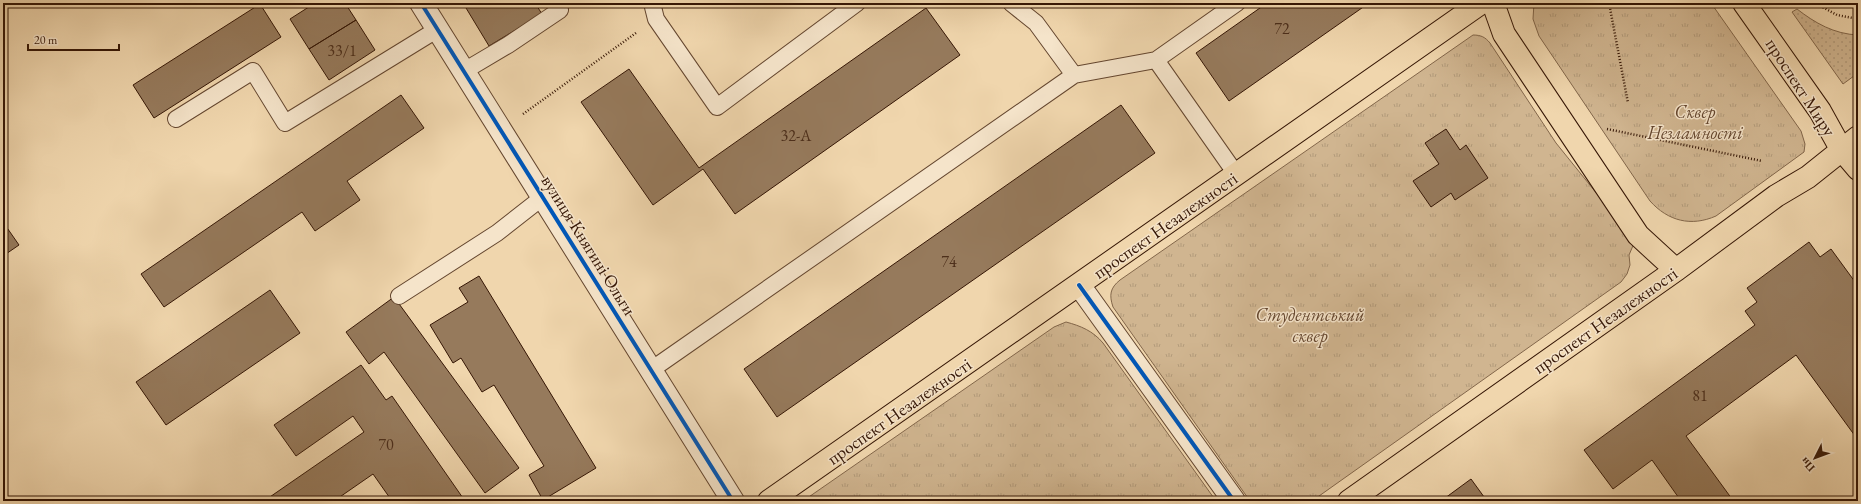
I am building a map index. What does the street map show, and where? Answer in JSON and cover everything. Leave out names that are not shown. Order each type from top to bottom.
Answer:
[{"type":"main road","name":"проспект Незалежності","points":[[769,501],[1481,3]]},
{"type":"main road","points":[[1493,3],[1504,34],[1638,235],[1676,270]]},
{"type":"main road","name":"проспект Миру","points":[[1744,3],[1820,111],[1850,143],[1858,169]]},
{"type":"main road","name":"проспект Незалежності","points":[[1349,501],[1676,270],[1776,196],[1808,177],[1850,143]]},
{"type":"street","name":"вулиця Княгині Ольги","points":[[421,3],[733,501]]},
{"type":"street","points":[[1079,285],[1234,501]]},
{"type":"lane","points":[[464,71],[508,45],[560,10],[556,3]]},
{"type":"lane","points":[[655,11],[717,107],[857,3]]},
{"type":"lane","points":[[1011,3],[1036,23],[1074,75]]},
{"type":"lane","points":[[651,370],[1074,75],[1156,60],[1238,3]]},
{"type":"lane","points":[[176,120],[253,71],[285,123],[438,29]]},
{"type":"lane","points":[[1156,60],[1236,174]]},
{"type":"lane","points":[[399,296],[497,233],[543,197]]},
{"type":"path","points":[[1609,3],[1628,103]]},
{"type":"path","points":[[1815,3],[1837,15],[1858,19]]},
{"type":"path","points":[[523,114],[655,11]]},
{"type":"path","points":[[1607,129],[1762,161]]},
{"type":"green space","name":"Сквер Незламності","points":[[1534,3],[1711,3],[1801,131],[1805,144],[1804,152],[1716,216],[1698,221],[1689,221],[1680,220],[1664,213],[1650,201],[1539,36],[1533,19]]},
{"type":"green space","points":[[1797,9],[1825,27],[1858,35],[1858,73],[1843,84],[1792,12]]},
{"type":"green space","name":"Студентський сквер","points":[[1473,35],[1483,37],[1490,43],[1556,143],[1635,241],[1629,255],[1630,265],[1627,274],[1621,282],[1312,501],[1250,501],[1113,307],[1111,299],[1112,289],[1120,280]]},
{"type":"green space","points":[[1066,322],[1077,325],[1095,335],[1103,343],[1216,501],[803,501],[1054,327]]},
{"type":"building","points":[[315,3],[345,3],[356,20],[309,49],[290,19]]},
{"type":"building","points":[[463,3],[535,3],[542,14],[489,46]]},
{"type":"building","points":[[1267,3],[1369,3],[1229,101],[1196,53]]},
{"type":"building","points":[[260,4],[281,37],[154,118],[133,85]]},
{"type":"building","points":[[926,8],[960,55],[735,214],[703,169],[653,205],[581,102],[629,69],[699,168]]},
{"type":"building","points":[[356,20],[375,50],[329,80],[309,49]]},
{"type":"building","points":[[401,95],[424,128],[347,181],[360,200],[315,231],[302,212],[164,307],[141,274]]},
{"type":"building","points":[[1121,105],[1155,153],[777,417],[744,369]]},
{"type":"building","points":[[1446,129],[1460,150],[1466,145],[1488,178],[1455,200],[1451,193],[1431,207],[1413,181],[1439,164],[1425,143]]},
{"type":"building","points":[[3,222],[19,245],[3,256]]},
{"type":"building","points":[[1809,242],[1820,257],[1831,249],[1858,286],[1858,440],[1796,355],[1686,436],[1732,499],[1730,501],[1681,501],[1652,460],[1613,489],[1584,450],[1755,325],[1745,311],[1757,302],[1747,288]]},
{"type":"building","points":[[479,276],[596,468],[543,500],[529,475],[544,466],[494,385],[482,392],[461,358],[453,363],[430,325],[468,302],[459,288]]},
{"type":"building","points":[[270,290],[300,333],[166,425],[136,382]]},
{"type":"building","points":[[394,297],[519,468],[485,493],[384,352],[369,364],[346,332]]},
{"type":"building","points":[[361,365],[386,400],[392,396],[465,501],[392,501],[373,474],[334,501],[264,501],[364,432],[353,416],[296,456],[274,425]]},
{"type":"building","points":[[1471,479],[1487,501],[1441,501]]},
{"type":"cycle path","points":[[421,3],[733,501]]},
{"type":"cycle path","points":[[1079,285],[1234,501]]}]
